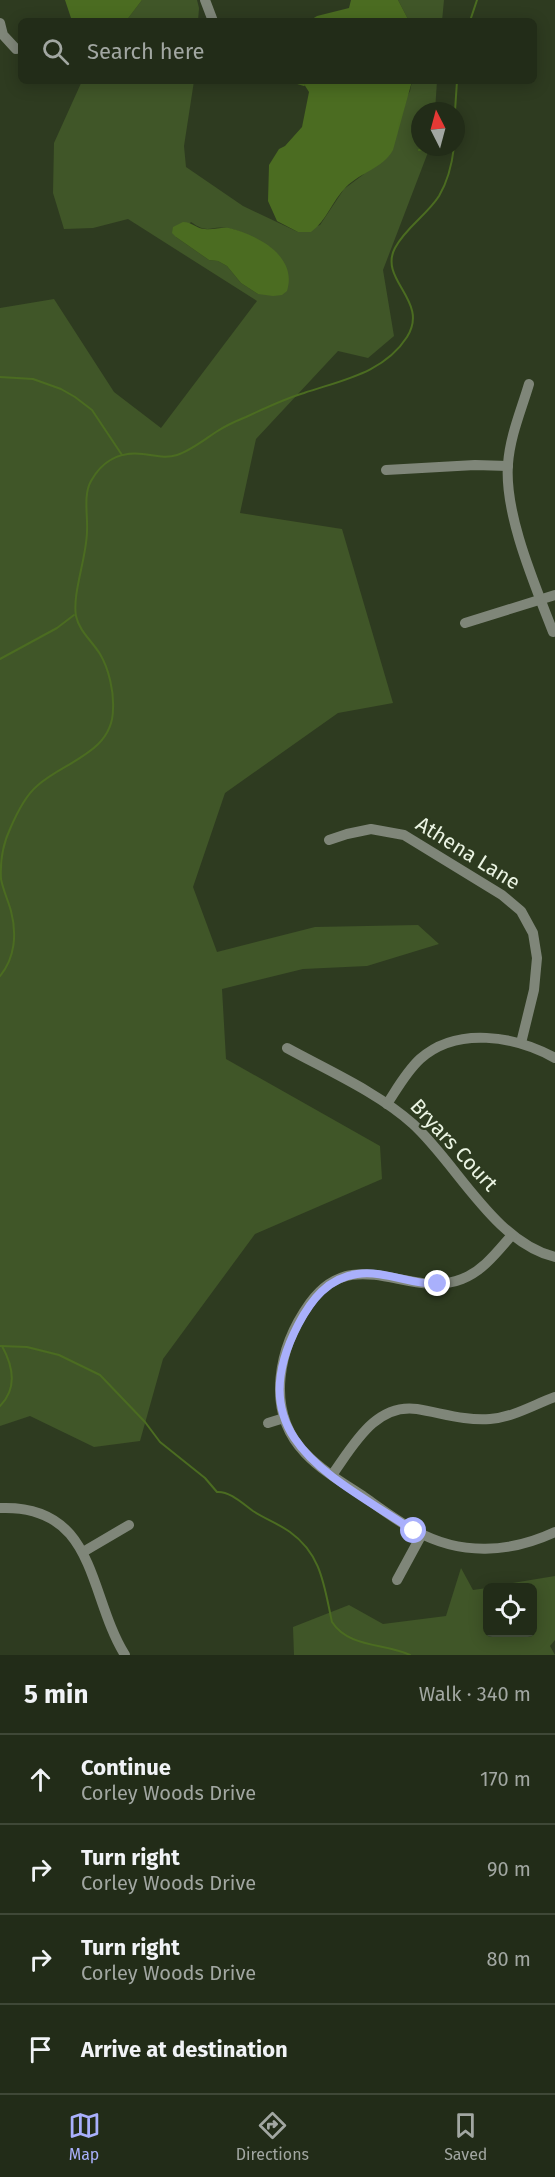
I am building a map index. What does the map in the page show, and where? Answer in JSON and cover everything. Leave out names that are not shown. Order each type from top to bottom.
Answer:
[{"type":"street","points":[[205,0],[212,18]]},
{"type":"street","points":[[0,23],[3,35],[16,49]]},
{"type":"street","points":[[529,384],[514,430],[508,466],[508,489],[514,521],[553,632]]},
{"type":"street","points":[[386,470],[475,465],[508,466]]},
{"type":"street","points":[[465,623],[555,595]]},
{"type":"street","name":"Athena Lane","points":[[329,840],[371,829],[404,835],[502,895],[521,911],[533,933],[537,958],[534,990],[521,1043]]},
{"type":"street","points":[[387,1104],[414,1065],[428,1053],[443,1045],[469,1039],[495,1039],[521,1043],[555,1058]]},
{"type":"street","name":"Bryars Court","points":[[287,1048],[387,1104],[413,1124],[512,1235],[530,1247],[555,1257]]},
{"type":"street","points":[[512,1235],[483,1266],[470,1276],[454,1282],[430,1285],[366,1273],[342,1278],[321,1291],[305,1311],[288,1344],[279,1376],[279,1393],[284,1418],[303,1452],[332,1475],[422,1534],[445,1544],[495,1550],[528,1543],[555,1532]]},
{"type":"street","points":[[332,1475],[369,1425],[390,1412],[415,1409],[456,1417],[489,1419],[514,1414],[555,1397]]},
{"type":"street","points":[[268,1423],[284,1418]]},
{"type":"street","points":[[0,1508],[23,1509],[44,1516],[62,1527],[83,1552],[92,1569],[111,1628],[125,1655]]},
{"type":"street","points":[[83,1552],[129,1525]]},
{"type":"street","points":[[397,1580],[422,1534]]},
{"type":"shaded area","points":[[65,0],[142,0],[128,18],[71,18]]},
{"type":"shaded area","points":[[142,0],[197,0],[199,8],[198,18],[128,18]]},
{"type":"shaded area","points":[[351,0],[398,0],[407,18],[314,18],[349,8]]},
{"type":"shaded area","points":[[398,0],[444,0],[442,18],[407,18]]},
{"type":"shaded area","points":[[81,84],[194,84],[184,146],[186,167],[243,206],[298,232],[320,225],[344,189],[364,174],[410,91],[411,84],[437,84],[436,102],[411,102],[411,156],[427,156],[383,270],[394,336],[368,358],[338,351],[256,439],[240,513],[342,529],[393,703],[338,713],[225,793],[193,887],[217,952],[315,927],[418,925],[439,944],[367,966],[303,969],[222,989],[226,1059],[380,1146],[382,1179],[255,1234],[163,1359],[140,1441],[94,1447],[30,1416],[0,1426],[0,308],[54,299],[114,392],[161,428],[257,301],[128,219],[93,228],[64,229],[53,193],[54,143]],"holes":[[[191,222],[206,229],[221,227],[233,229],[271,248],[258,294],[241,283],[227,266],[218,261],[209,260],[176,237]]]},
{"type":"shaded area","points":[[304,84],[411,84],[393,150],[383,162],[346,187],[317,227],[311,232],[298,232],[277,221],[268,201],[269,165],[279,149],[285,146],[302,127],[309,92]]},
{"type":"shaded area","points":[[183,222],[202,229],[229,228],[263,242],[273,249],[287,267],[289,279],[287,291],[282,295],[273,296],[258,294],[241,283],[227,266],[218,261],[209,260],[172,233],[173,227]]},
{"type":"shaded area","points":[[461,1568],[473,1590],[483,1589],[483,1637],[537,1637],[537,1583],[513,1583],[555,1576],[555,1640],[550,1646],[555,1655],[294,1655],[293,1627],[349,1605],[383,1624],[446,1616]]},
{"type":"waterway","points":[[471,18],[477,0]]},
{"type":"waterway","points":[[456,102],[457,84]]},
{"type":"waterway","points":[[0,976],[12,954],[14,937],[13,920],[1,879],[4,847],[12,824],[21,806],[33,790],[96,746],[105,736],[111,724],[113,702],[108,674],[100,654],[78,621],[75,607],[86,541],[87,493],[91,481],[106,463],[119,456],[135,453],[164,457],[182,453],[227,426],[267,407],[361,374],[387,359],[407,337],[412,324],[409,301],[393,270],[392,260],[395,248],[439,196],[445,184],[453,156]]},
{"type":"waterway","points":[[0,377],[33,379],[61,389],[75,397],[92,410],[122,455]]},
{"type":"waterway","points":[[0,659],[57,628],[74,615]]},
{"type":"waterway","points":[[0,1346],[27,1347],[59,1355],[100,1375],[145,1422],[160,1442],[205,1478],[217,1492],[231,1496],[286,1529],[301,1541],[320,1572],[332,1622],[339,1630],[357,1641],[410,1655]]},
{"type":"waterway","points":[[0,1406],[9,1392],[12,1377],[9,1361],[2,1346]]},
{"type":"route","points":[[414,1531],[315,1463],[303,1452],[284,1418],[279,1393],[279,1376],[288,1344],[305,1311],[315,1297],[334,1282],[358,1274],[374,1273],[421,1284],[438,1284]]}]
